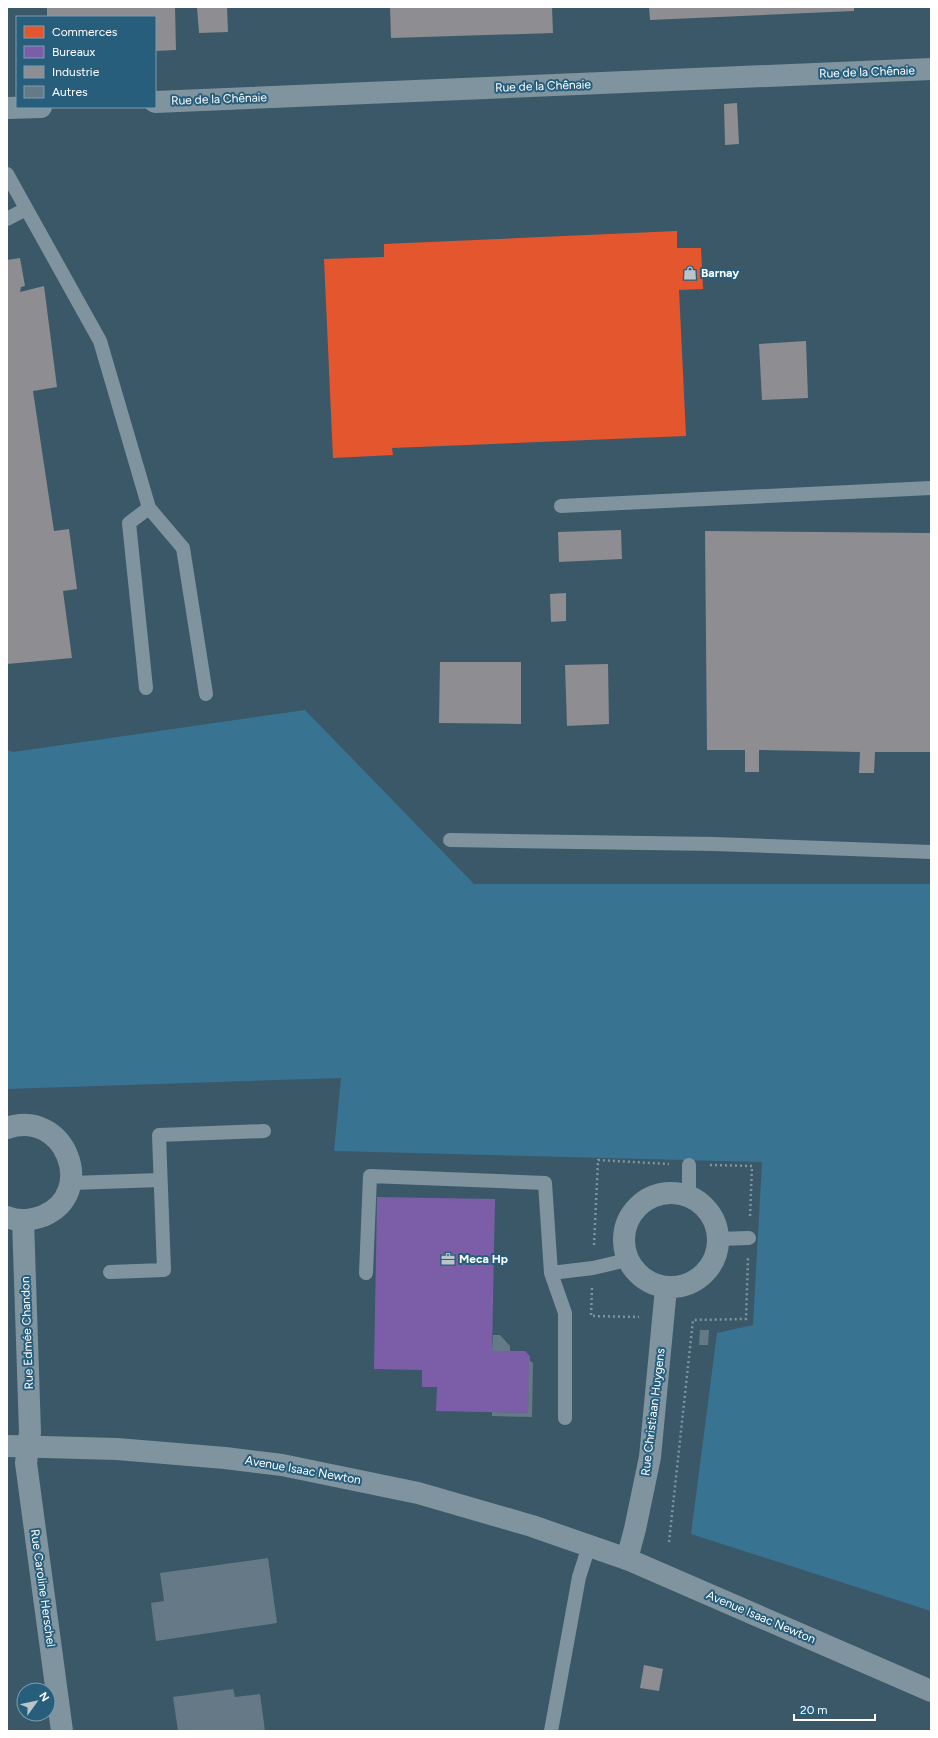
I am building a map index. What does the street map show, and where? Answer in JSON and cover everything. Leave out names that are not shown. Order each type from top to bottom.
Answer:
[{"type":"street","name":"Rue de la Chênaie","points":[[156,102],[931,69]]},
{"type":"street","points":[[7,1128],[29,1125],[42,1128],[53,1135],[62,1144],[69,1156],[71,1183]]},
{"type":"street","name":"Rue Edmée Chandon","points":[[18,1446],[30,1432],[15,1218],[36,1219],[48,1214],[59,1205],[71,1183]]},
{"type":"street","points":[[664,1193],[676,1193],[689,1196],[710,1213],[716,1225],[718,1239],[717,1252],[712,1265],[703,1275],[692,1283],[679,1287],[666,1288],[654,1285],[643,1279],[634,1271],[627,1260],[623,1236],[626,1223],[632,1212],[641,1203],[664,1193]]},
{"type":"street","name":"Rue Christiaan Huygens","points":[[627,1559],[635,1529],[650,1457],[666,1288]]},
{"type":"street","name":"Avenue Isaac Newton","points":[[18,1446],[117,1449],[225,1458],[282,1465],[418,1493],[532,1526],[627,1559],[931,1691]]},
{"type":"street","name":"Rue Caroline Herschel","points":[[18,1446],[26,1462],[62,1731]]},
{"type":"lane","points":[[7,174],[100,341],[149,508],[183,548],[206,694]]},
{"type":"lane","points":[[7,219],[26,209]]},
{"type":"lane","points":[[561,506],[931,488]]},
{"type":"lane","points":[[146,688],[129,523],[149,508]]},
{"type":"lane","points":[[450,840],[714,844],[931,852]]},
{"type":"lane","points":[[110,1272],[164,1270],[159,1134],[264,1131]]},
{"type":"lane","points":[[689,1165],[689,1196]]},
{"type":"lane","points":[[366,1273],[370,1176],[545,1183],[551,1273],[565,1313],[565,1418]]},
{"type":"lane","points":[[71,1183],[160,1180]]},
{"type":"lane","points":[[718,1239],[749,1238]]},
{"type":"lane","points":[[551,1273],[593,1268],[627,1260]]},
{"type":"lane","points":[[551,1731],[579,1578],[589,1546]]},
{"type":"path","points":[[663,1317],[591,1316],[598,1160],[689,1165],[752,1166],[746,1319],[693,1320],[669,1542]]},
{"type":"shaded area","points":[[305,710],[474,884],[931,884],[931,1611],[691,1534],[717,1333],[753,1325],[762,1162],[334,1151],[341,1078],[7,1089],[7,750],[13,752]]},
{"type":"building: Commerces","points":[[677,231],[677,248],[701,248],[703,289],[679,290],[686,436],[392,448],[393,455],[333,458],[324,259],[384,257],[384,244]]},
{"type":"building: Bureaux","points":[[377,1197],[495,1199],[492,1351],[525,1351],[530,1356],[528,1413],[436,1411],[437,1387],[422,1387],[422,1370],[374,1369]]},
{"type":"building: Industrie","points":[[47,7],[175,7],[176,50],[156,51],[156,16],[47,16]]},
{"type":"building: Industrie","points":[[197,7],[227,7],[228,32],[199,33]]},
{"type":"building: Industrie","points":[[390,7],[552,7],[553,33],[391,38]]},
{"type":"building: Industrie","points":[[649,7],[854,7],[854,11],[650,20]]},
{"type":"building: Industrie","points":[[737,103],[739,144],[725,145],[724,104]]},
{"type":"building: Industrie","points":[[20,258],[25,286],[21,287],[20,292],[44,286],[57,387],[33,391],[54,531],[69,529],[77,589],[63,591],[72,658],[7,664],[7,260]]},
{"type":"building: Industrie","points":[[806,341],[808,398],[762,400],[759,344]]},
{"type":"building: Industrie","points":[[621,530],[622,559],[559,562],[558,532]]},
{"type":"building: Industrie","points":[[705,531],[931,533],[931,752],[875,752],[874,773],[859,773],[860,752],[759,750],[759,772],[745,772],[745,750],[707,750]]},
{"type":"building: Industrie","points":[[566,593],[566,621],[551,622],[550,594]]},
{"type":"building: Industrie","points":[[440,662],[521,662],[521,724],[439,723]]},
{"type":"building: Industrie","points":[[608,664],[609,724],[567,726],[565,665]]},
{"type":"building: Industrie","points":[[644,1665],[663,1669],[659,1691],[640,1688]]},
{"type":"building: Autres","points":[[700,1330],[709,1330],[708,1345],[699,1345]]},
{"type":"building: Autres","points":[[493,1335],[500,1335],[510,1346],[510,1351],[492,1351]]},
{"type":"building: Autres","points":[[529,1360],[533,1363],[532,1417],[492,1416],[492,1412],[528,1413]]},
{"type":"building: Autres","points":[[268,1558],[277,1623],[156,1641],[151,1603],[164,1601],[160,1573]]},
{"type":"building: Autres","points":[[233,1689],[235,1697],[260,1694],[265,1731],[178,1731],[173,1697]]},
{"type":"place","name":"Barnay","points":[[690,273]]},
{"type":"place","name":"Meca Hp","points":[[448,1259]]}]
